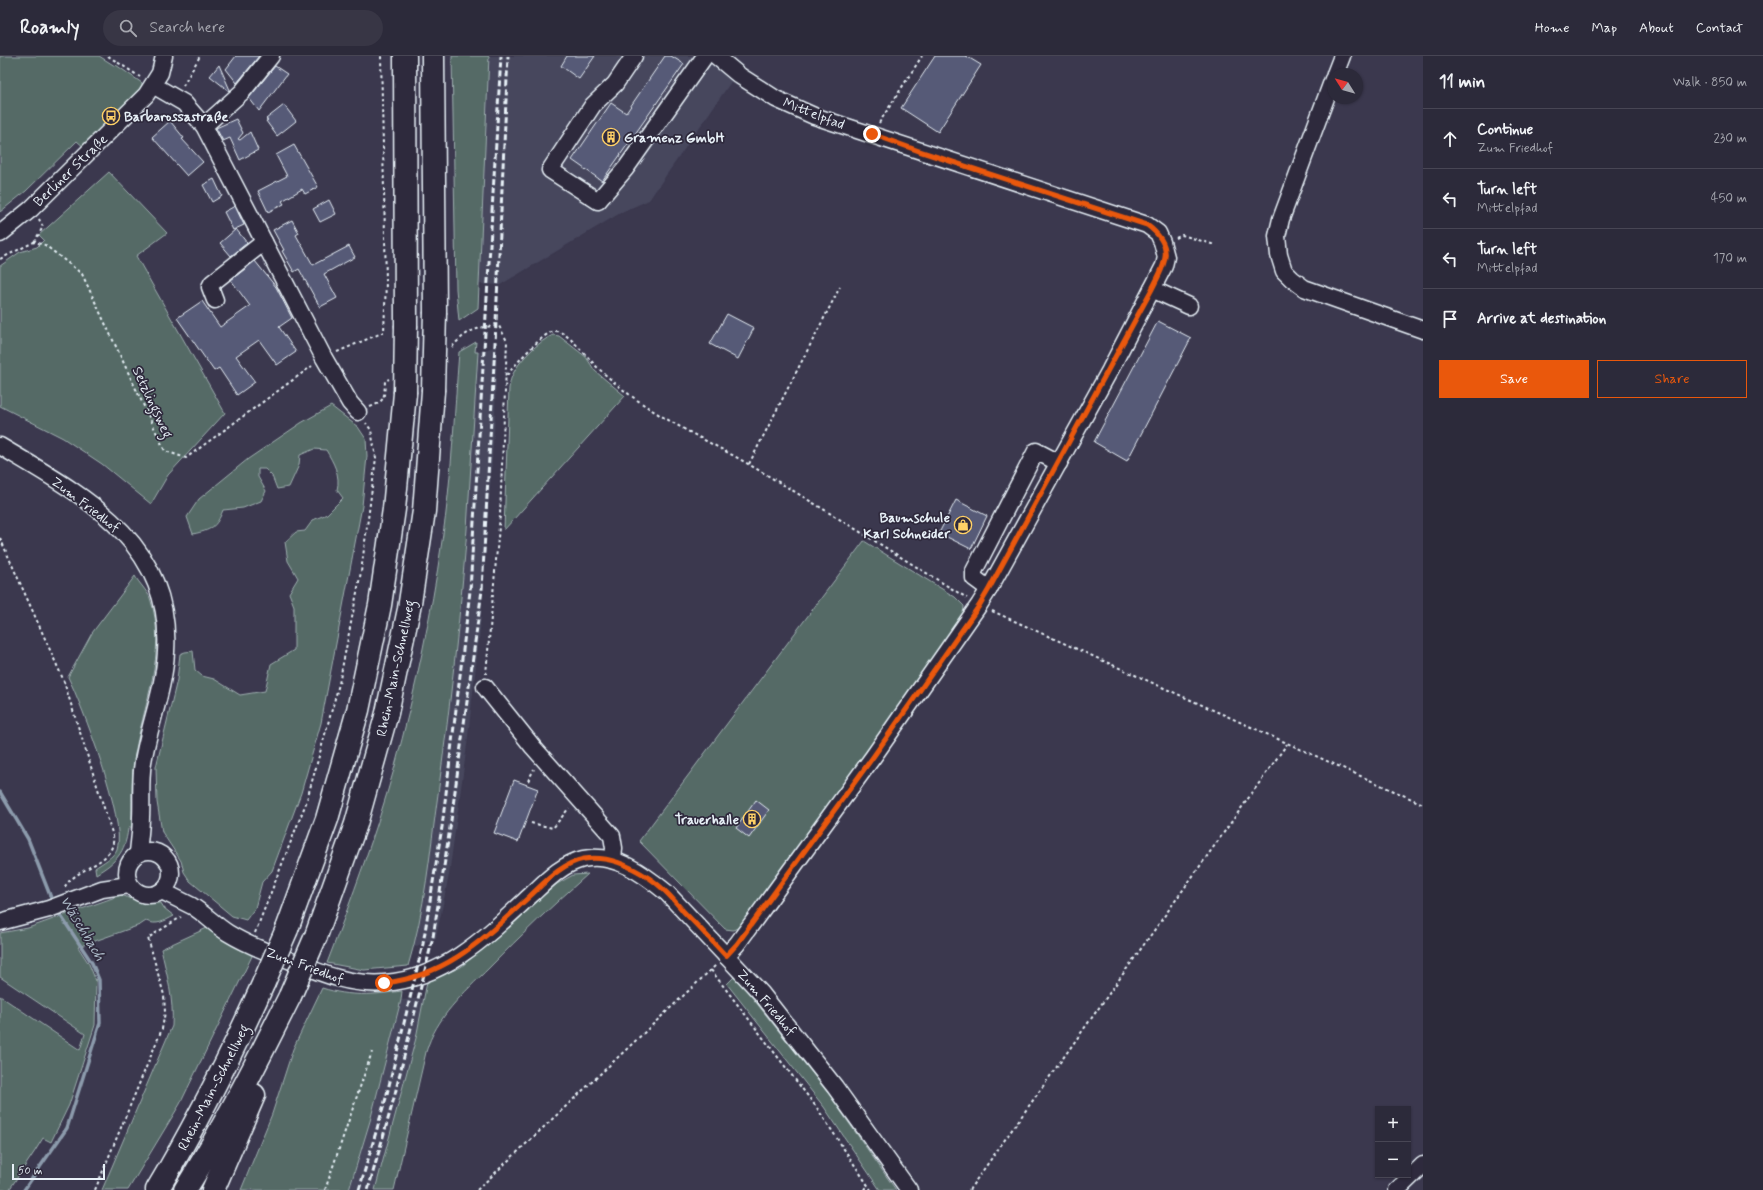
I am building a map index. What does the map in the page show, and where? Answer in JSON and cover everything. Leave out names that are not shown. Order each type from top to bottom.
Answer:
[{"type":"highway","name":"Rhein-Main-Schnellweg","points":[[157,1190],[186,1142],[228,1061],[287,929],[327,819],[358,710],[380,605],[394,509],[405,393],[405,56]]},
{"type":"highway","name":"Rhein-Main-Schnellweg","points":[[185,1190],[248,1080],[290,996],[316,936],[356,824],[389,706],[409,609],[424,511],[433,391],[435,312],[434,56]]},
{"type":"highway","points":[[213,1190],[265,1067],[290,996]]},
{"type":"street","points":[[164,56],[160,73],[147,81],[184,103],[204,126],[324,358],[354,408]]},
{"type":"street","points":[[204,126],[242,92],[271,56]]},
{"type":"street","points":[[634,56],[615,84],[593,105],[550,170],[598,201],[626,168],[676,95],[705,56]]},
{"type":"street","name":"Mittelpfad","points":[[716,56],[740,76],[776,100],[814,116],[1147,225],[1158,233],[1162,242]]},
{"type":"street","points":[[1337,68],[1342,56]]},
{"type":"street","name":"Berliner Straße","points":[[0,234],[31,209],[130,112],[147,81]]},
{"type":"street","points":[[1327,95],[1280,219],[1277,236],[1279,255],[1284,271],[1292,280],[1304,288],[1423,330]]},
{"type":"street","points":[[214,300],[210,287],[212,283],[264,242]]},
{"type":"street","points":[[726,956],[737,944],[873,757],[979,606],[1059,463],[1164,266],[1166,257],[1162,242]]},
{"type":"street","points":[[1152,289],[1189,306]]},
{"type":"street","name":"Zum Friedhof","points":[[0,446],[59,482],[87,501],[112,521],[135,546],[151,572],[162,605],[166,627],[166,652],[161,687],[148,734],[142,765],[142,816],[146,852]]},
{"type":"street","points":[[989,589],[974,578],[974,571],[1036,451],[1059,463]]},
{"type":"street","points":[[485,687],[533,747],[612,836],[614,848],[613,860]]},
{"type":"street","points":[[146,852],[163,856],[170,864],[171,870],[166,886],[152,895],[142,894],[133,889],[128,880],[129,862],[146,852]]},
{"type":"street","name":"Zum Friedhof","points":[[166,886],[238,939],[311,970],[347,981],[369,984],[407,980],[444,966],[460,956],[565,867],[582,859],[596,858],[613,860],[651,879],[667,893],[761,993],[835,1087],[909,1190]]},
{"type":"street","points":[[0,922],[128,880]]},
{"type":"street","points":[[1397,1190],[1423,1165]]},
{"type":"path","points":[[108,56],[147,81]]},
{"type":"path","points":[[175,97],[200,56]]},
{"type":"path","points":[[324,358],[384,332],[386,282],[381,56]]},
{"type":"path","points":[[872,134],[922,56]]},
{"type":"path","points":[[0,259],[34,242],[43,227],[38,218]]},
{"type":"path","points":[[1162,242],[1182,235],[1215,245]]},
{"type":"path","name":"Setzlingsweg","points":[[34,242],[45,245],[82,274],[165,451],[186,458],[324,358]]},
{"type":"path","points":[[749,464],[840,287]]},
{"type":"path","points":[[448,350],[460,337],[482,326],[499,326],[507,341],[500,515],[485,687]]},
{"type":"path","points":[[506,376],[529,350],[547,334],[554,330],[560,331],[624,391],[650,409],[749,464],[979,606],[1423,804]]},
{"type":"path","points":[[383,398],[385,381]]},
{"type":"path","points":[[254,936],[266,909],[306,803],[339,684],[361,572],[376,458],[371,430],[354,408]]},
{"type":"path","points":[[0,538],[63,679],[114,842],[109,852],[71,879],[64,888],[59,902]]},
{"type":"path","points":[[969,1190],[1287,744]]},
{"type":"path","points":[[531,823],[553,828],[578,796]]},
{"type":"path","points":[[95,1190],[162,1029],[165,1012],[164,995],[148,938],[183,916],[193,907]]},
{"type":"path","points":[[477,1190],[711,970],[817,1108],[871,1190]]},
{"type":"path","points":[[325,1190],[372,1052]]},
{"type":"path","points":[[864,1190],[867,1183]]},
{"type":"shaded area","points":[[489,56],[706,56],[733,79],[649,200],[622,212],[500,285],[479,284]]},
{"type":"shaded area","points":[[497,346],[495,418],[480,630],[467,745],[449,875],[436,938],[414,947],[427,872],[445,743],[458,627],[467,530],[478,352]]},
{"type":"shaded area","points":[[424,998],[416,1038],[375,1190],[349,1190],[370,1121],[401,1000]]},
{"type":"green space","points":[[0,56],[99,56],[115,66],[116,65],[142,83],[142,91],[86,149],[77,141],[26,191],[0,212]]},
{"type":"green space","points":[[452,56],[489,56],[478,308],[459,321],[456,289]]},
{"type":"green space","points":[[109,172],[167,233],[136,256],[225,413],[168,475],[151,504],[102,464],[63,438],[0,406],[0,266],[20,252],[37,247],[44,240],[39,235]]},
{"type":"green space","points":[[553,335],[559,336],[586,357],[595,371],[625,396],[504,530],[509,388],[511,379],[515,370],[524,358],[547,338]]},
{"type":"green space","points":[[476,342],[475,352],[478,352],[458,629],[447,728],[429,859],[423,902],[414,945],[408,966],[364,970],[327,963],[372,841],[395,766],[409,710],[428,626],[438,569],[450,471],[459,352]]},
{"type":"green space","points":[[331,406],[358,427],[366,439],[367,456],[362,506],[321,723],[301,793],[272,871],[262,882],[255,908],[246,920],[232,916],[190,881],[184,872],[181,861],[162,832],[157,802],[156,767],[177,680],[180,654],[193,651],[195,670],[202,676],[214,679],[240,695],[265,691],[271,664],[294,650],[294,606],[289,593],[298,578],[288,561],[285,542],[296,532],[305,531],[313,520],[327,514],[343,498],[337,490],[337,474],[334,464],[326,450],[314,449],[300,455],[299,465],[289,487],[277,489],[272,476],[265,469],[258,469],[258,477],[266,491],[261,501],[243,508],[223,510],[218,521],[212,527],[193,534],[187,517],[199,499],[248,459],[301,423]]},
{"type":"green space","points":[[864,541],[955,597],[964,606],[963,615],[829,806],[742,926],[733,930],[725,929],[639,841]]},
{"type":"green space","points":[[135,576],[150,598],[155,619],[157,639],[155,659],[134,760],[132,785],[132,826],[128,829],[122,851],[114,861],[96,874],[95,868],[111,857],[117,849],[118,835],[116,815],[102,763],[75,691],[68,677],[92,633]]},
{"type":"green space","points":[[588,874],[513,944],[461,996],[444,1017],[431,1039],[426,1052],[394,1190],[375,1190],[416,1038],[427,982],[461,967],[557,884],[573,875]]},
{"type":"green space","points":[[121,895],[141,902],[161,903],[164,908],[174,916],[157,923],[146,921],[140,925],[78,947],[89,964],[96,981],[95,1025],[69,1105],[51,1142],[43,1138],[9,1190],[0,1190],[0,996],[80,1050],[85,1034],[0,977],[0,933],[28,928]]},
{"type":"green space","points":[[207,928],[228,943],[253,954],[180,1104],[128,1190],[102,1190],[172,1026],[171,997],[161,949]]},
{"type":"green space","points":[[735,976],[828,1093],[896,1190],[880,1190],[824,1107],[727,984]]},
{"type":"green space","points":[[322,988],[352,994],[402,991],[370,1121],[349,1190],[241,1190],[272,1114],[293,1049]]},
{"type":"building","points":[[236,56],[259,56],[237,83],[226,69]]},
{"type":"building","points":[[567,56],[595,56],[579,79],[561,66]]},
{"type":"building","name":"Gramenz GmbH","points":[[665,56],[671,56],[684,64],[602,181],[572,160],[611,103],[626,113]]},
{"type":"building","points":[[935,56],[966,56],[981,65],[938,132],[901,108]]},
{"type":"building","points":[[219,65],[230,90],[229,91],[210,76]]},
{"type":"building","points":[[275,66],[287,74],[259,111],[249,98]]},
{"type":"building","points":[[284,105],[296,121],[277,136],[266,119]]},
{"type":"building","points":[[236,119],[243,133],[238,139],[240,140],[250,132],[258,150],[240,160],[230,138],[223,141],[216,128]]},
{"type":"building","points":[[170,121],[184,138],[182,139],[203,162],[187,176],[152,137]]},
{"type":"building","points":[[294,145],[318,187],[305,194],[302,189],[282,201],[284,204],[268,212],[258,191],[287,176],[276,155]]},
{"type":"building","points":[[214,179],[222,196],[212,202],[203,185]]},
{"type":"building","points":[[329,200],[336,214],[320,222],[313,209]]},
{"type":"building","points":[[235,206],[244,225],[233,230],[224,212]]},
{"type":"building","points":[[292,220],[299,233],[296,235],[313,265],[349,246],[355,257],[324,274],[337,298],[320,307],[299,269],[294,272],[282,251],[284,250],[273,230]]},
{"type":"building","points":[[236,229],[247,243],[231,256],[220,243]]},
{"type":"building","points":[[255,261],[276,287],[292,318],[279,327],[296,352],[277,365],[259,340],[236,356],[255,382],[237,395],[219,368],[214,371],[177,318],[202,301],[220,327],[250,306],[231,280]]},
{"type":"building","points":[[727,314],[754,328],[738,359],[710,344]]},
{"type":"building","points":[[1158,321],[1191,338],[1127,461],[1094,442]]},
{"type":"building","name":"Baumschule Karl Schneider","points":[[956,500],[987,516],[971,549],[939,533]]},
{"type":"building","points":[[514,780],[538,789],[518,842],[494,833]]},
{"type":"building","name":"Trauerhalle","points":[[756,800],[769,810],[749,838],[736,828]]},
{"type":"waterway","name":"Wäschbach","points":[[0,792],[28,839],[53,903]]},
{"type":"waterway","name":"Wäschbach","points":[[24,1190],[67,1128],[100,1023],[99,980],[92,963],[57,910]]},
{"type":"railway","points":[[359,1190],[386,1098],[423,944],[442,827],[470,591],[501,56]]},
{"type":"railway","points":[[368,1190],[394,1098],[433,937],[450,828],[482,590],[508,56]]},
{"type":"place","name":"Barbarossastraße","points":[[111,116]]},
{"type":"place","name":"Gramenz GmbH","points":[[611,137]]},
{"type":"place","name":"Baumschule Karl Schneider","points":[[963,525]]},
{"type":"place","name":"Trauerhalle","points":[[752,819]]},
{"type":"route","points":[[384,983],[419,977],[449,963],[469,950],[512,913],[549,878],[565,867],[582,859],[596,858],[613,860],[632,868],[651,879],[667,893],[726,956],[737,944],[873,757],[979,606],[989,589],[1110,370],[1164,266],[1166,257],[1165,248],[1158,233],[1147,225],[919,151],[872,134]]}]
